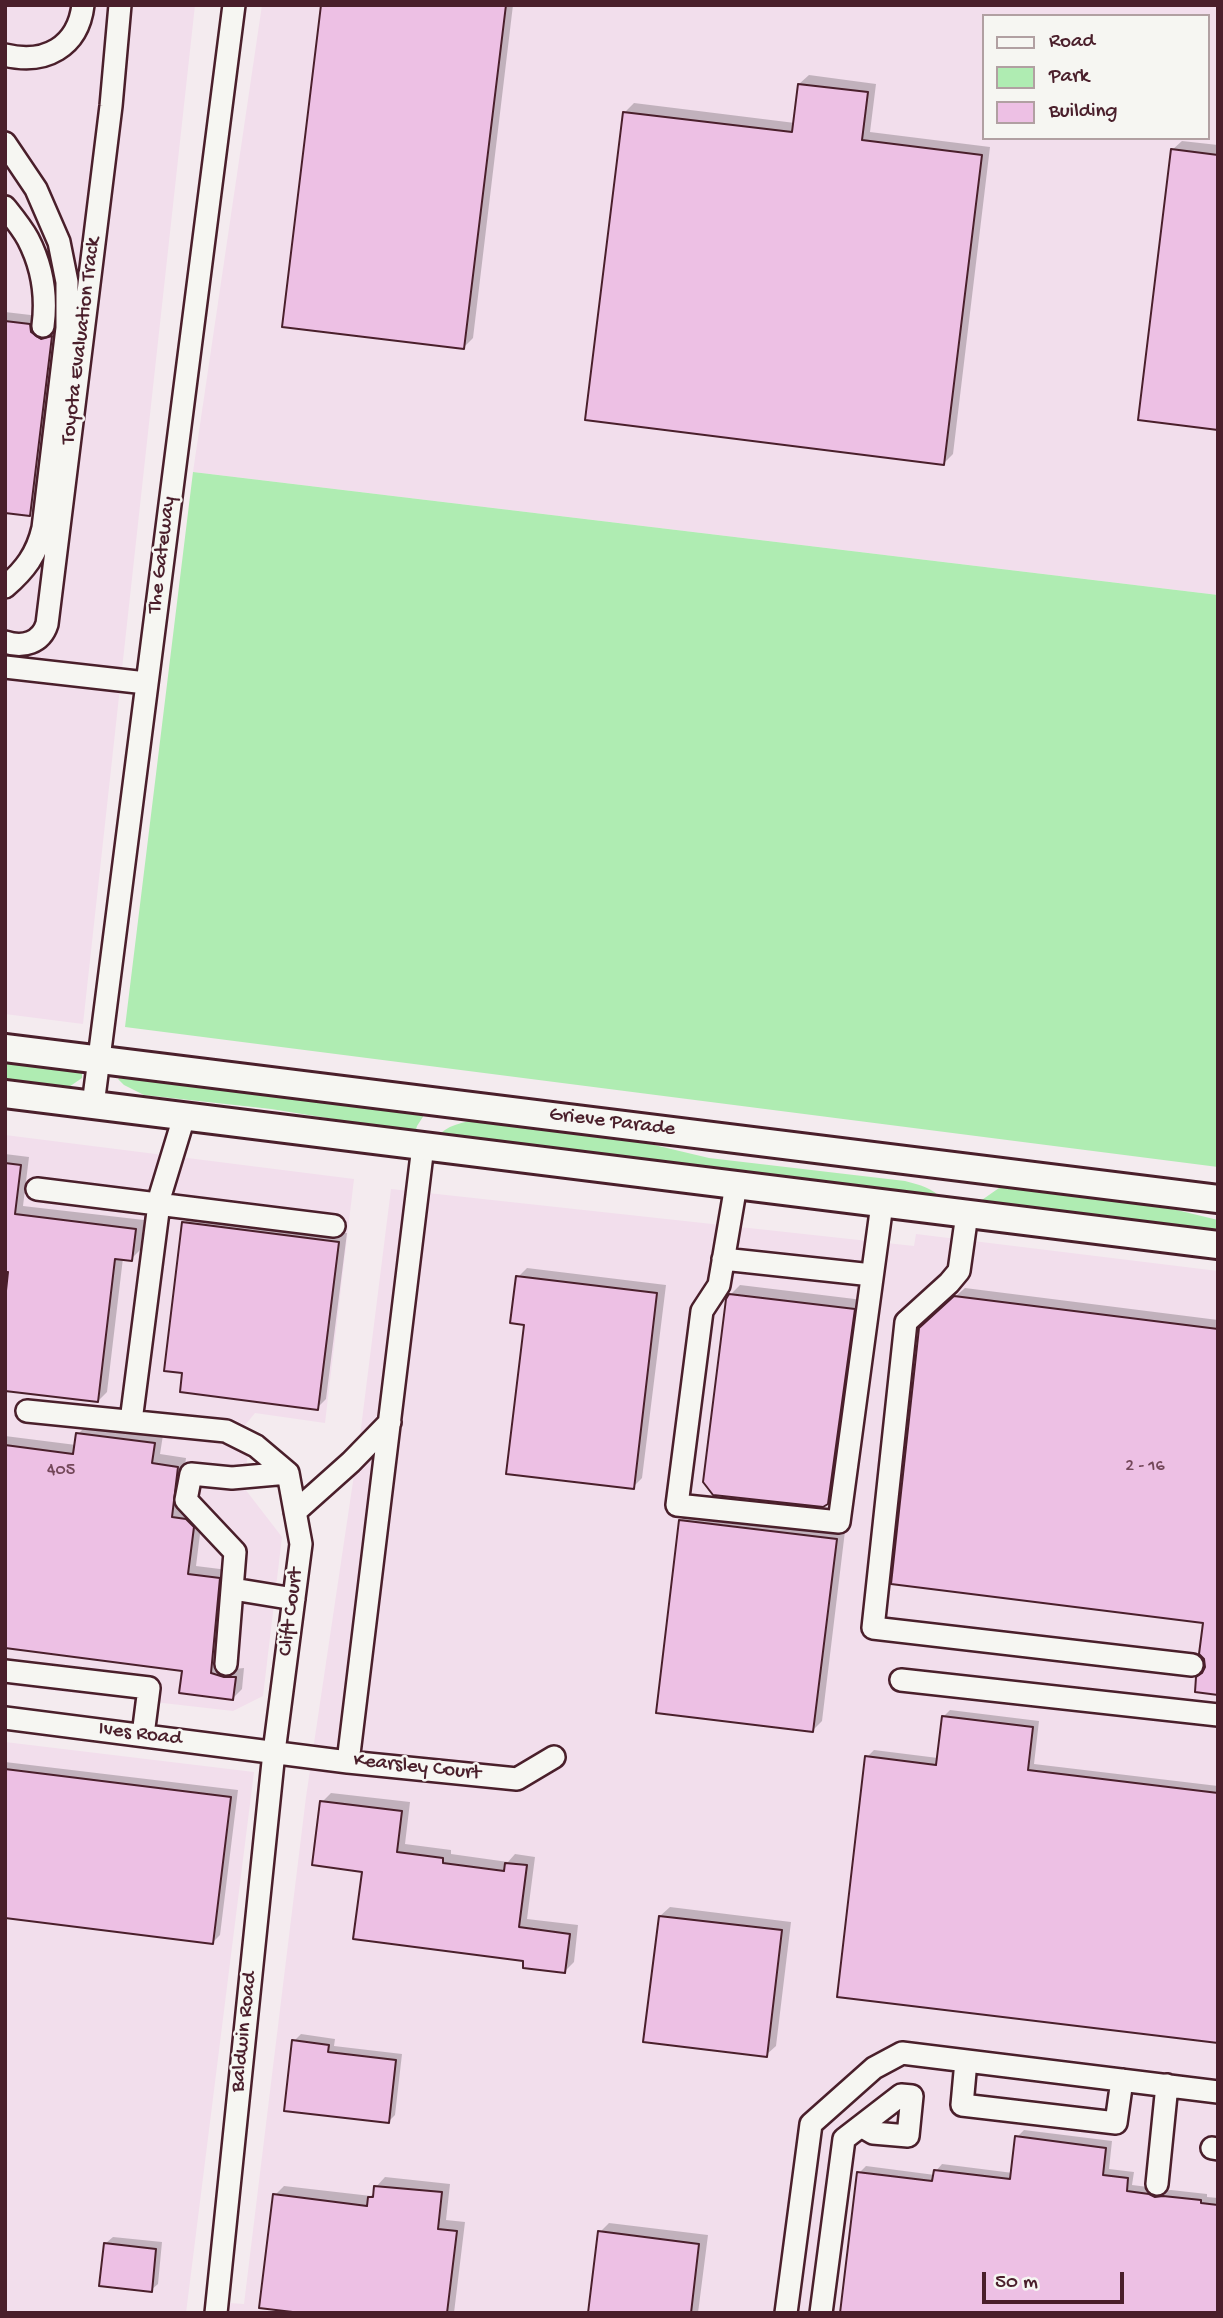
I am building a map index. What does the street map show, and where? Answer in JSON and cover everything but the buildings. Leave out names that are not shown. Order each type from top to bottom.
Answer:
[{"type":"main road","name":"Grieve Parade","points":[[5,1048],[1218,1199]]},
{"type":"main road","points":[[5,1094],[1218,1245]]},
{"type":"street","points":[[5,55],[31,59],[55,51],[74,34],[79,25],[83,5]]},
{"type":"street","name":"Toyota Evaluation Track","points":[[5,642],[30,644],[41,636],[47,624],[110,120],[120,5]]},
{"type":"street","name":"The Gateway","points":[[93,1105],[234,5]]},
{"type":"street","name":"Toyota Evaluation Track","points":[[5,143],[36,188],[59,242],[67,282],[67,328],[39,547],[28,565],[5,587]]},
{"type":"street","points":[[5,207],[28,239],[43,282],[46,307],[43,326]]},
{"type":"street","points":[[5,667],[146,683]]},
{"type":"street","points":[[131,1421],[159,1205],[184,1117]]},
{"type":"street","points":[[348,1762],[423,1146]]},
{"type":"street","points":[[736,1185],[719,1285],[702,1311],[677,1505],[839,1522],[882,1204]]},
{"type":"street","points":[[37,1189],[334,1226]]},
{"type":"street","points":[[967,1213],[959,1271],[906,1322],[873,1628],[1192,1665]]},
{"type":"street","points":[[723,1259],[872,1275]]},
{"type":"street","points":[[27,1411],[226,1431],[256,1446],[288,1473]]},
{"type":"street","points":[[295,1512],[351,1462],[390,1422]]},
{"type":"street","points":[[226,1664],[235,1552],[186,1500],[191,1474],[232,1478],[288,1473]]},
{"type":"street","name":"Clift Court","points":[[274,1752],[301,1544],[288,1473]]},
{"type":"street","points":[[233,1589],[294,1599]]},
{"type":"street","points":[[5,1671],[149,1688],[144,1735]]},
{"type":"street","points":[[901,1680],[1218,1715]]},
{"type":"street","name":"Ives Road","points":[[5,1718],[274,1752]]},
{"type":"street","name":"Kearsley Court","points":[[274,1752],[517,1779],[554,1757]]},
{"type":"street","name":"Baldwin Road","points":[[216,2313],[274,1752]]},
{"type":"street","points":[[786,2313],[811,2124],[874,2068],[902,2053],[1218,2092]]},
{"type":"street","points":[[967,2061],[962,2105],[1116,2123],[1122,2080]]},
{"type":"street","points":[[1157,2184],[1167,2085]]},
{"type":"street","points":[[821,2313],[844,2139],[861,2126]]},
{"type":"shaded area","points":[[5,5],[195,5],[83,1024],[5,1014]]},
{"type":"shaded area","points":[[262,5],[1218,5],[1218,595],[193,472]]},
{"type":"shaded area","points":[[5,1135],[354,1179],[325,1423],[255,1413],[233,1440],[248,1446],[245,1489],[282,1537],[263,1696],[233,1711],[5,1685]]},
{"type":"shaded area","points":[[391,1189],[914,1246],[916,1234],[1218,1271],[1218,2313],[228,2313],[229,2303],[244,2304],[306,1797],[361,1428]]},
{"type":"shaded area","points":[[5,1742],[254,1772],[186,2313],[5,2313]]},
{"type":"green space","points":[[193,472],[1218,595],[1218,1167],[125,1027]]},
{"type":"green space","points":[[5,1061],[79,1070],[82,1078],[66,1089],[5,1084]]},
{"type":"green space","points":[[122,1076],[426,1112],[414,1137],[352,1122],[271,1109],[144,1095],[124,1085],[118,1079]]},
{"type":"green space","points":[[478,1120],[629,1139],[709,1158],[905,1181],[931,1190],[943,1200],[436,1138],[455,1125]]},
{"type":"green space","points":[[1014,1185],[1152,1204],[1218,1220],[1218,1236],[979,1202],[999,1188]]}]
